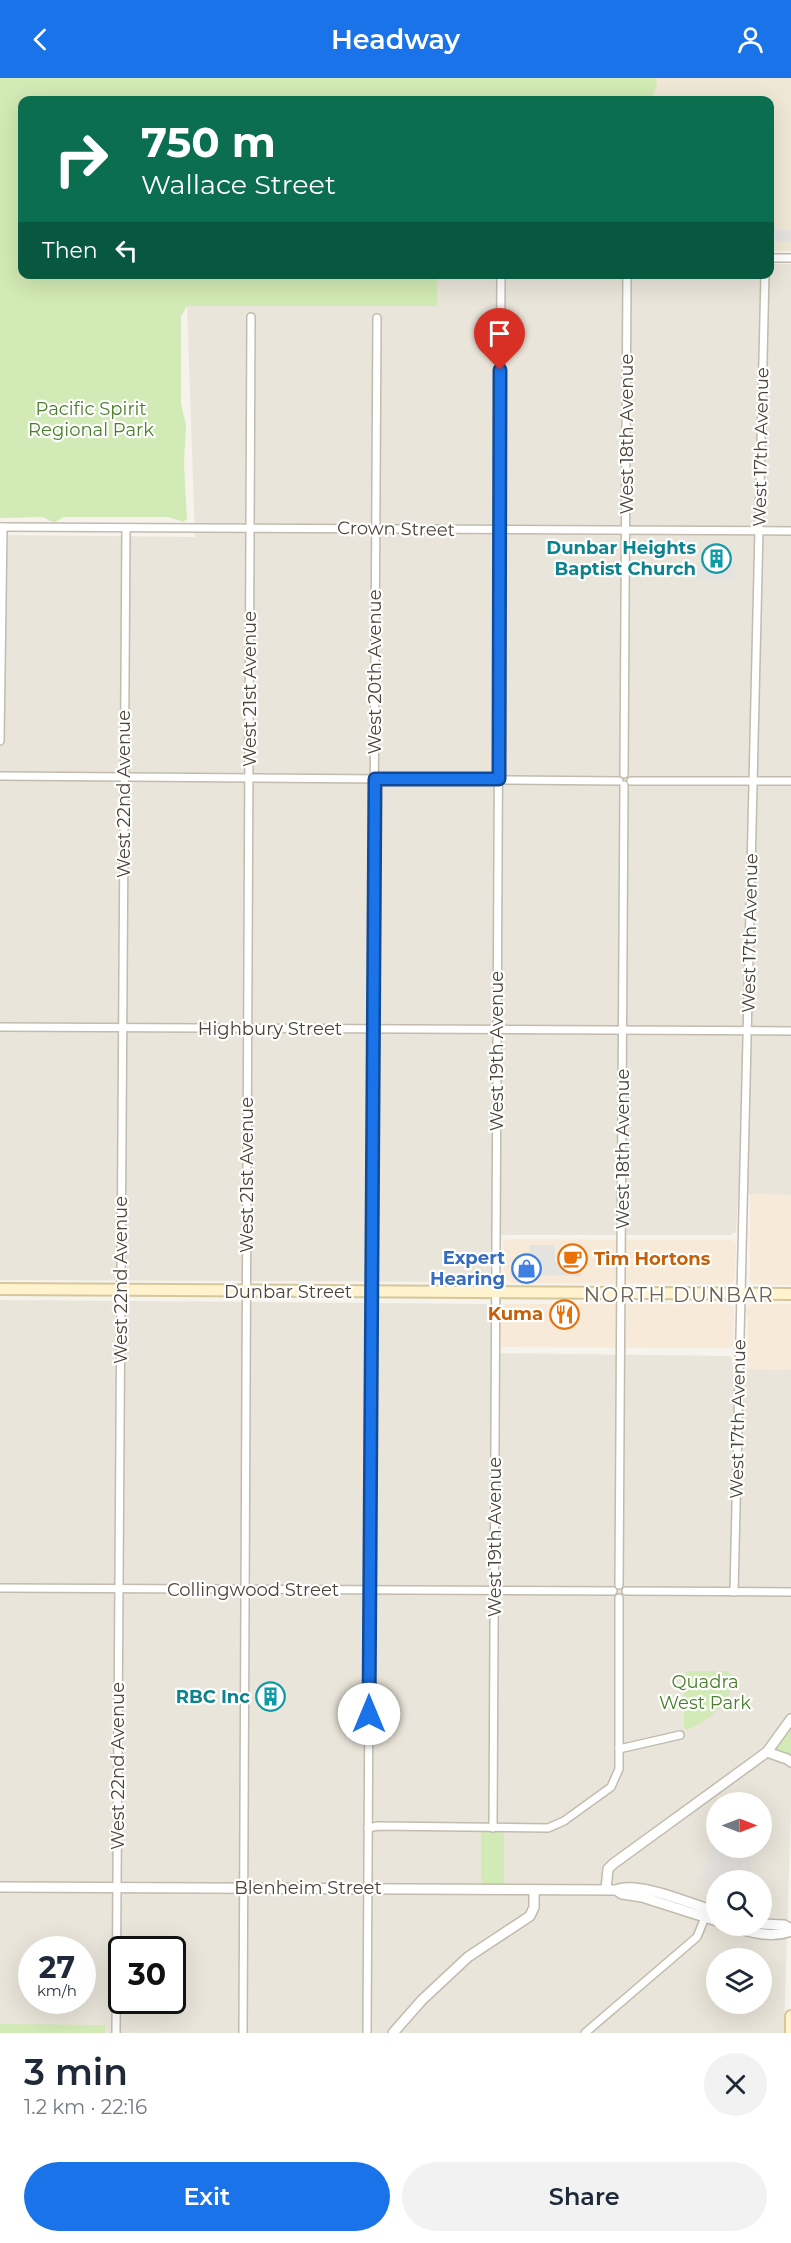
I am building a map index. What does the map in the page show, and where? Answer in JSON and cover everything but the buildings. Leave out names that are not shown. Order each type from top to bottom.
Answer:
[{"type":"main road","name":"Dunbar Street","points":[[0,1289],[791,1294]]},
{"type":"main road","points":[[791,2016],[791,2033]]},
{"type":"street","points":[[774,258],[791,258]]},
{"type":"street","name":"West 19th Avenue","points":[[493,1828],[501,279]]},
{"type":"street","name":"West 18th Avenue","points":[[624,774],[627,279]]},
{"type":"street","name":"West 17th Avenue","points":[[735,1592],[740,1293],[765,279]]},
{"type":"street","name":"West 21st Avenue","points":[[243,2033],[251,316]]},
{"type":"street","name":"West 20th Avenue","points":[[367,2033],[377,318]]},
{"type":"street","points":[[0,741],[2,527]]},
{"type":"street","name":"Crown Street","points":[[2,527],[791,531]]},
{"type":"street","name":"West 22nd Avenue","points":[[116,2033],[126,528]]},
{"type":"street","points":[[621,783],[620,777],[624,774],[629,776],[631,781]]},
{"type":"street","points":[[0,776],[499,779],[621,783],[631,781],[791,781]]},
{"type":"street","name":"West 18th Avenue","points":[[619,1585],[623,1031],[621,783]]},
{"type":"street","name":"Highbury Street","points":[[0,1027],[791,1031]]},
{"type":"street","points":[[368,1828],[378,1826],[548,1828],[564,1821],[611,1787],[618,1774],[620,1749],[619,1598],[613,1591],[619,1585],[624,1586],[626,1591]]},
{"type":"street","name":"Collingwood Street","points":[[0,1588],[613,1591]]},
{"type":"street","points":[[626,1591],[791,1592]]},
{"type":"street","points":[[619,1598],[625,1595],[626,1591]]},
{"type":"street","points":[[611,1890],[608,1869],[613,1864],[767,1752],[791,1719]]},
{"type":"street","points":[[620,1749],[680,1736]]},
{"type":"street","points":[[767,1752],[791,1762]]},
{"type":"street","name":"Blenheim Street","points":[[0,1887],[611,1890],[706,1912]]},
{"type":"street","points":[[393,2033],[422,2000],[468,1958],[530,1916],[534,1907],[534,1890]]},
{"type":"street","points":[[585,2033],[697,1937],[706,1920]]},
{"type":"street","points":[[772,1924],[784,1925],[791,1930],[783,1934],[772,1934]]},
{"type":"shaded area","points":[[646,78],[791,78],[791,251],[774,251],[774,96],[646,96]]},
{"type":"shaded area","points":[[774,226],[778,230],[791,230],[791,242],[774,242]]},
{"type":"shaded area","points":[[774,264],[791,264],[791,1195],[738,1194],[736,1232],[730,1235],[491,1235],[490,1278],[485,1282],[0,1280],[0,535],[195,537],[187,306],[436,306],[437,279],[774,279]]},
{"type":"shaded area","points":[[698,565],[736,565],[735,579],[696,580]]},
{"type":"shaded area","points":[[750,1194],[791,1195],[791,1285],[754,1284],[750,1281]]},
{"type":"shaded area","points":[[508,1239],[731,1240],[736,1242],[735,1278],[729,1284],[511,1283],[504,1278],[503,1241]]},
{"type":"shaded area","points":[[530,1245],[555,1245],[555,1262],[581,1262],[581,1276],[530,1275]]},
{"type":"shaded area","points":[[0,1300],[486,1304],[491,1309],[491,1353],[728,1356],[732,1358],[733,1369],[791,1370],[791,1806],[784,2033],[0,2033]]},
{"type":"shaded area","points":[[505,1304],[729,1304],[734,1309],[733,1346],[729,1348],[500,1347],[500,1310]]},
{"type":"shaded area","points":[[751,1304],[791,1304],[791,1370],[747,1369],[748,1318],[745,1310]]},
{"type":"shaded area","points":[[709,1858],[751,1858],[755,1860],[750,1870],[706,1870],[706,1884],[699,1881]]},
{"type":"green space","name":"Pacific Spirit Regional Park","points":[[0,78],[656,78],[657,85],[652,96],[18,96],[18,279],[437,279],[437,306],[187,306],[181,317],[181,404],[186,424],[184,464],[187,519],[183,522],[168,517],[64,517],[55,522],[43,517],[0,518]]},
{"type":"green space","name":"Quadra West Park","points":[[726,1671],[732,1675],[732,1684],[725,1701],[719,1708],[704,1721],[687,1730],[684,1727],[684,1677],[686,1672]]},
{"type":"green space","points":[[791,1725],[791,1756],[786,1752],[773,1749]]},
{"type":"green space","points":[[481,1831],[504,1831],[504,1885],[481,1885]]},
{"type":"green space","points":[[0,2024],[105,2025],[105,2033],[0,2033]]},
{"type":"place","name":"Dunbar Heights Baptist Church","points":[[717,558]]},
{"type":"place","name":"Tim Hortons","points":[[573,1259]]},
{"type":"place","name":"Expert Hearing","points":[[526,1268]]},
{"type":"place","name":"Kuma","points":[[564,1314]]},
{"type":"place","name":"RBC Inc","points":[[271,1697]]},
{"type":"district","name":"NORTH DUNBAR","points":[[679,1295]]},
{"type":"route","points":[[369,1714],[375,779],[499,779],[500,370]]}]
